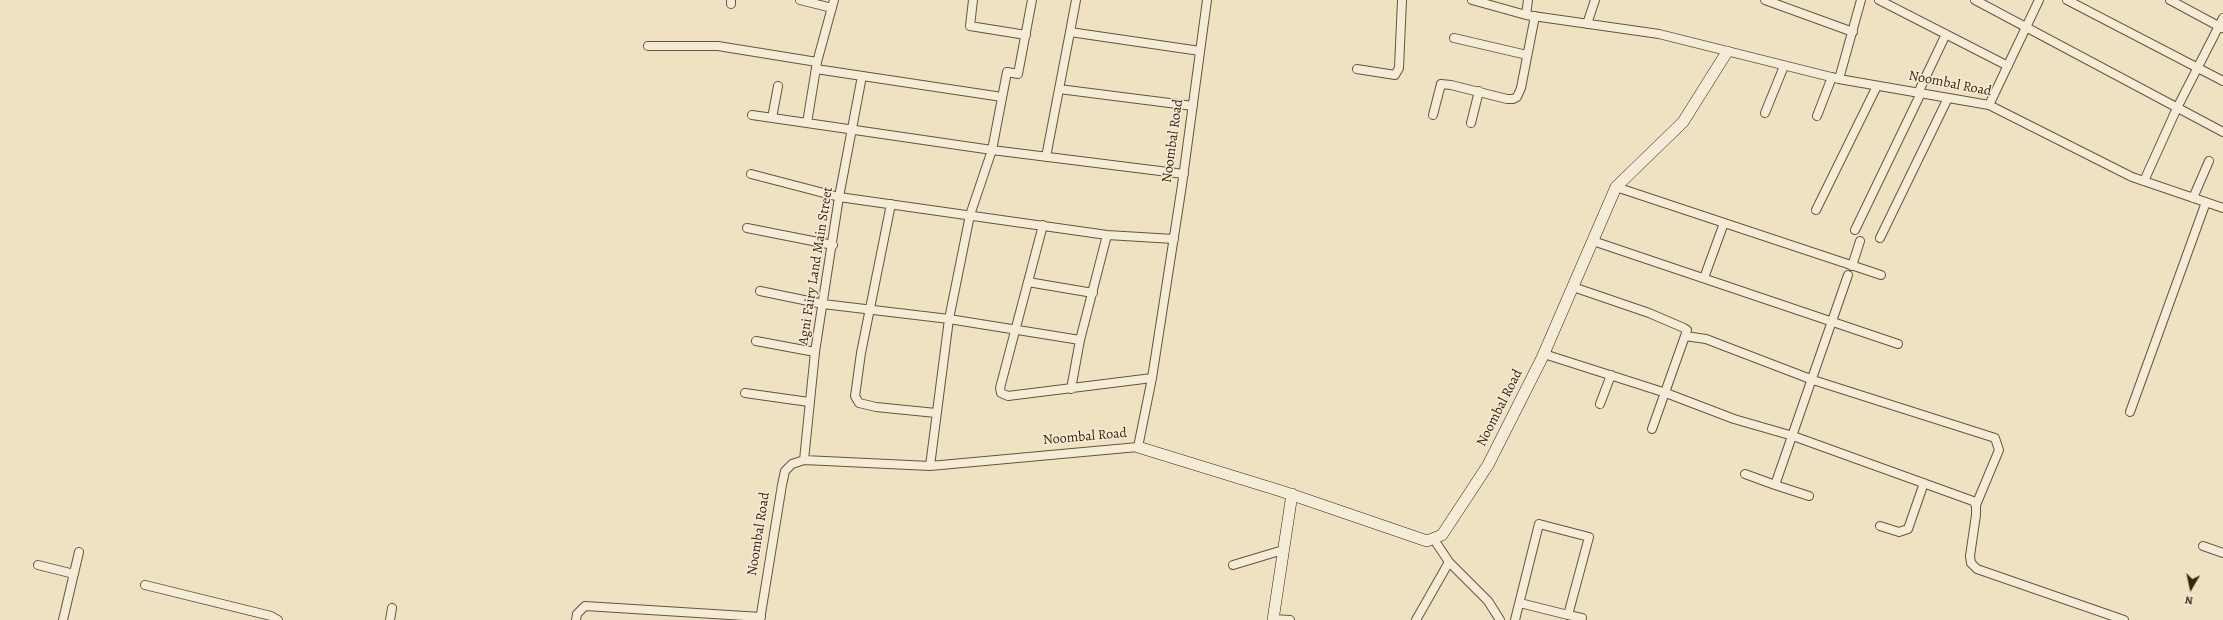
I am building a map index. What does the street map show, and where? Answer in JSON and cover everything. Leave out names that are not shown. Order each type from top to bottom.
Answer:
[{"type":"street","points":[[800,0],[833,4],[816,66],[807,123]]},
{"type":"street","points":[[973,0],[970,26],[1026,35]]},
{"type":"street","points":[[930,466],[950,319],[970,215],[992,150],[1007,72],[1018,74],[1032,0]]},
{"type":"street","points":[[1046,157],[1076,0]]},
{"type":"street","name":"Noombal Road","points":[[760,618],[785,470],[792,464],[804,460],[930,466],[1138,447],[1152,378],[1184,174],[1206,0]]},
{"type":"street","points":[[1357,69],[1391,76],[1397,72],[1402,0]]},
{"type":"street","name":"Noombal Road","points":[[1472,0],[1526,15],[1659,34],[1836,78],[1989,105],[2132,177],[2223,208]]},
{"type":"street","points":[[1526,15],[1528,0]]},
{"type":"street","points":[[1587,24],[1595,0]]},
{"type":"street","points":[[1765,0],[1853,32]]},
{"type":"street","points":[[1817,116],[1836,78],[1853,32],[1861,0]]},
{"type":"street","points":[[1879,0],[2008,66]]},
{"type":"street","points":[[1975,0],[2223,132]]},
{"type":"street","points":[[1989,105],[2040,0]]},
{"type":"street","points":[[2067,0],[2223,81]]},
{"type":"street","points":[[2170,0],[2221,27]]},
{"type":"street","points":[[1433,115],[1438,89],[1441,84],[1451,84],[1507,99],[1517,97],[1521,88],[1535,16]]},
{"type":"street","points":[[2144,181],[2177,108],[2197,68],[2221,27],[2223,18]]},
{"type":"street","points":[[1070,32],[1200,51]]},
{"type":"street","points":[[1855,230],[1946,34]]},
{"type":"street","points":[[1454,38],[1527,55]]},
{"type":"street","points":[[648,46],[718,46],[862,76],[1002,97]]},
{"type":"street","name":"Noombal Road","points":[[1433,538],[1442,535],[1488,465],[1544,354],[1616,187],[1684,122],[1727,52]]},
{"type":"street","points":[[1765,113],[1784,66]]},
{"type":"street","name":"Agni Fairy Land Main Street","points":[[804,460],[815,352],[833,246],[839,197],[862,76]]},
{"type":"street","points":[[772,118],[778,86]]},
{"type":"street","points":[[1816,210],[1876,86]]},
{"type":"street","points":[[1059,90],[1193,106]]},
{"type":"street","points":[[1471,123],[1479,91]]},
{"type":"street","points":[[1880,238],[1948,98]]},
{"type":"street","points":[[752,115],[992,150],[1184,174]]},
{"type":"street","points":[[2193,198],[2209,161]]},
{"type":"street","points":[[751,174],[839,197],[1107,235],[1174,239]]},
{"type":"street","points":[[1616,187],[1880,275]]},
{"type":"street","points":[[2130,412],[2206,202]]},
{"type":"street","points":[[892,204],[861,353],[855,396],[859,403],[876,407],[936,413]]},
{"type":"street","points":[[1704,278],[1724,223]]},
{"type":"street","points":[[1043,225],[1000,388],[1001,393],[1008,396],[1152,378]]},
{"type":"street","points":[[747,228],[833,246]]},
{"type":"street","points":[[1071,389],[1080,340],[1107,235]]},
{"type":"street","points":[[1593,241],[1898,344]]},
{"type":"street","points":[[1852,266],[1860,241]]},
{"type":"street","points":[[1775,485],[1813,380],[1848,275]]},
{"type":"street","points":[[1028,282],[1093,293]]},
{"type":"street","points":[[1573,287],[1649,313],[1686,330],[1666,392],[1652,429]]},
{"type":"street","points":[[760,291],[823,304],[950,319],[1016,331],[1080,340]]},
{"type":"street","points":[[1685,336],[1712,341],[1813,380],[1995,438],[1999,450],[1976,505],[1970,556],[1971,563],[1977,569],[2124,620]]},
{"type":"street","points":[[756,342],[815,352]]},
{"type":"street","points":[[1544,354],[1666,392],[1734,419],[1793,436],[1966,498],[1973,501],[1976,505]]},
{"type":"street","points":[[1600,404],[1611,375]]},
{"type":"street","points":[[745,393],[809,402]]},
{"type":"street","points":[[1138,447],[1292,494],[1427,541],[1433,538],[1449,562],[1488,601],[1500,620]]},
{"type":"street","points":[[1745,474],[1809,496]]},
{"type":"street","points":[[1880,526],[1899,532],[1908,529],[1924,483]]},
{"type":"street","points":[[1290,620],[1273,620],[1292,494]]},
{"type":"street","points":[[1515,620],[1539,524],[1589,537],[1568,615]]},
{"type":"street","points":[[2203,546],[2223,553]]},
{"type":"street","points":[[1233,565],[1283,550]]},
{"type":"street","points":[[63,620],[79,552]]},
{"type":"street","points":[[1416,620],[1449,562]]},
{"type":"street","points":[[38,565],[74,574]]},
{"type":"street","points":[[145,585],[271,616],[278,620]]},
{"type":"street","points":[[1520,603],[1582,618]]},
{"type":"street","points":[[576,620],[577,614],[585,606],[760,618]]},
{"type":"street","points":[[390,620],[392,608]]}]
